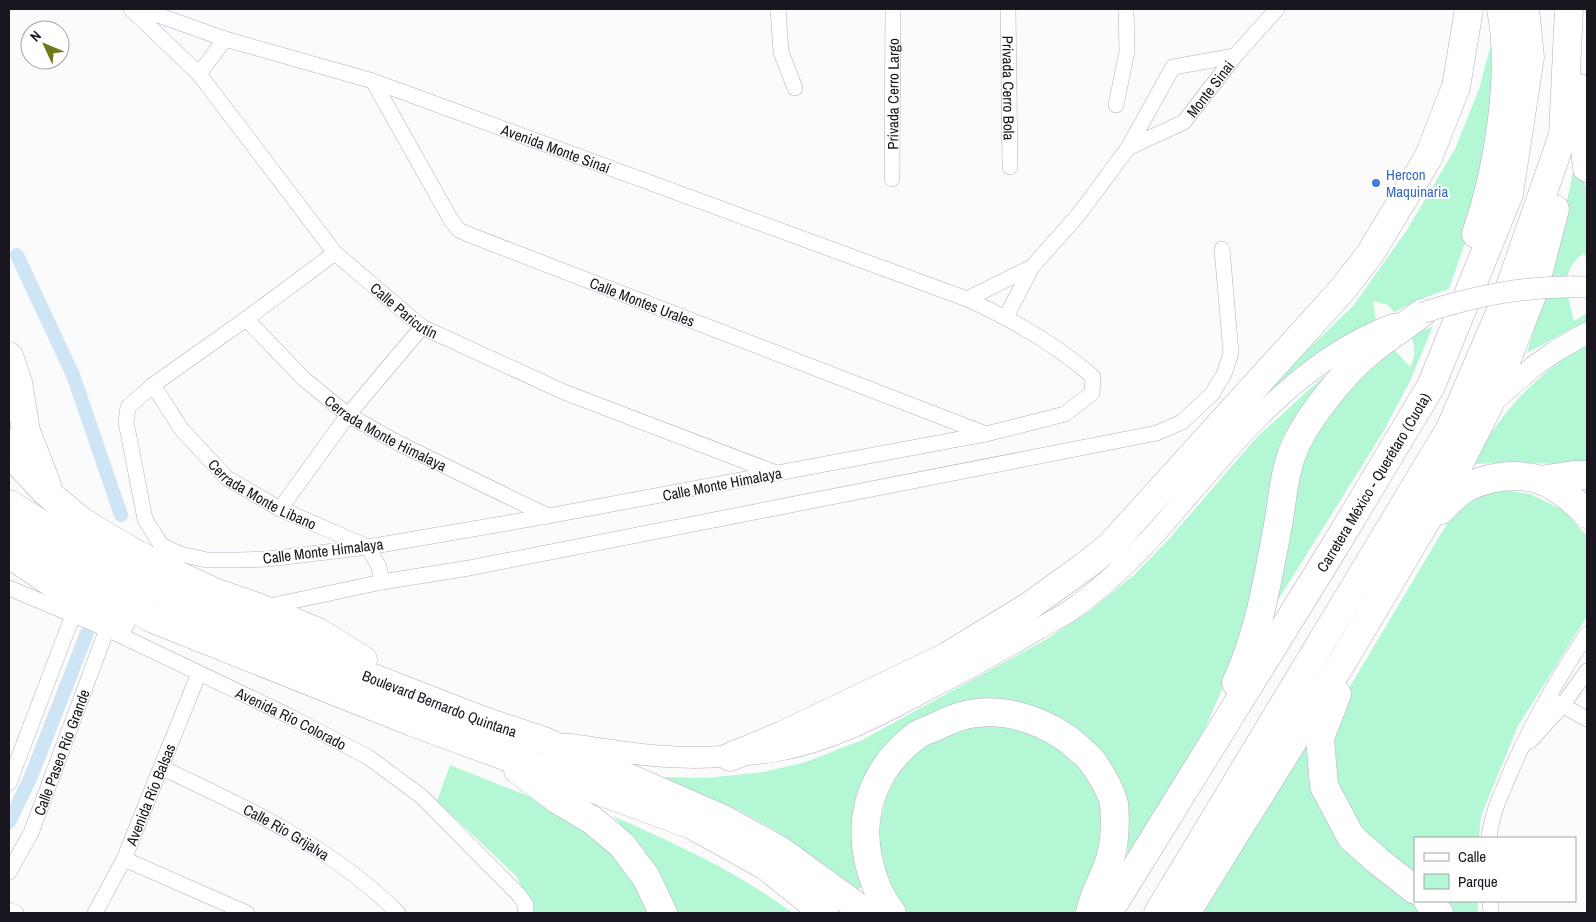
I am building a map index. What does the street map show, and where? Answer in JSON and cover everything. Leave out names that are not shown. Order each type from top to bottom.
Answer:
[{"type":"highway","points":[[730,757],[781,736],[946,657],[1028,607],[1110,546],[1337,296],[1370,254],[1432,149],[1456,87],[1469,9]]},
{"type":"highway","points":[[1287,624],[1325,543],[1394,426],[1415,386],[1460,284],[1481,221],[1497,151],[1505,76],[1502,9]]},
{"type":"highway","name":"Carretera México - Querétaro (Cuota)","points":[[1108,913],[1287,624],[1431,386],[1508,194],[1530,57],[1525,9]]},
{"type":"highway","points":[[1186,913],[1346,656],[1419,534],[1454,474],[1489,405],[1533,293],[1566,167],[1563,135],[1570,9]]},
{"type":"highway","points":[[1570,9],[1587,168]]},
{"type":"highway","points":[[1158,913],[1450,429],[1505,301],[1563,135]]},
{"type":"highway","points":[[1160,829],[1183,778],[1206,743],[1227,702],[1240,674],[1253,638],[1288,472],[1297,442],[1315,413],[1352,368],[1388,332],[1422,313]]},
{"type":"highway","points":[[9,356],[18,382],[26,430],[44,479],[57,501]]},
{"type":"highway","points":[[9,443],[16,460],[45,491],[81,521],[156,565],[214,592],[260,608],[318,632],[416,694]]},
{"type":"highway","points":[[1419,534],[1447,504],[1464,490],[1479,482],[1494,478],[1514,477],[1540,480],[1587,475]]},
{"type":"highway","points":[[1540,480],[1567,496],[1587,514]]},
{"type":"highway","name":"Boulevard Bernardo Quintana","points":[[9,504],[85,551],[167,595],[266,639],[311,668],[404,719],[692,825],[766,866],[824,913]]},
{"type":"highway","name":"Boulevard Bernardo Quintana","points":[[9,532],[78,576],[151,618],[311,668],[416,694],[484,721],[544,741],[722,818],[781,851],[866,913]]},
{"type":"highway","points":[[9,554],[61,589],[131,627],[209,662],[316,702],[404,719]]},
{"type":"highway","points":[[9,571],[61,589]]},
{"type":"highway","points":[[1204,837],[1224,819],[1313,692],[1346,656]]},
{"type":"highway","points":[[1346,656],[1342,683],[1320,738],[1324,786],[1351,837],[1414,889]]},
{"type":"highway","points":[[892,913],[872,876],[865,840],[868,807],[878,778],[895,755],[918,734],[947,721],[976,713],[1004,713],[1032,720],[1062,734],[1090,759],[1105,784],[1113,801],[1114,841],[1111,857],[1095,892],[1090,913]]},
{"type":"highway","points":[[497,754],[558,800],[592,820],[622,845],[646,877],[663,913]]},
{"type":"highway","points":[[1429,902],[1439,913]]},
{"type":"street","name":"Calle Paricutín","points":[[131,9],[199,74],[335,253],[422,327],[564,392],[776,474]]},
{"type":"street","name":"Avenida Monte Sinaí","points":[[140,9],[225,38],[373,80],[967,299]]},
{"type":"street","points":[[778,9],[781,52],[795,88]]},
{"type":"street","name":"Privada Cerro Largo","points":[[892,178],[893,9]]},
{"type":"street","name":"Privada Cerro Bola","points":[[1008,9],[1010,167]]},
{"type":"street","points":[[1116,105],[1127,51],[1126,9]]},
{"type":"street","name":"Monte Sinai","points":[[1128,148],[1184,122],[1235,56],[1277,9]]},
{"type":"street","points":[[199,74],[225,38]]},
{"type":"street","name":"Monte Sinai","points":[[1006,317],[1032,267],[1078,214],[1128,148],[1173,67],[1235,56]]},
{"type":"street","name":"Calle Montes Urales","points":[[373,80],[451,220],[459,230],[986,434]]},
{"type":"street","points":[[260,608],[382,582],[469,568],[1157,432],[1182,422],[1212,394],[1224,374],[1231,353],[1222,250]]},
{"type":"street","points":[[152,385],[335,253]]},
{"type":"street","name":"Monte Sinai","points":[[967,299],[1032,267]]},
{"type":"street","points":[[1422,313],[1477,296],[1513,290],[1545,287],[1587,287]]},
{"type":"street","name":"Calle Monte Himalaya","points":[[152,385],[128,407],[126,422],[146,519],[161,545],[180,554],[207,560],[260,559],[368,547],[548,516],[986,434],[1065,414],[1092,393],[1093,377],[1077,363],[1006,317],[967,299]]},
{"type":"street","name":"Cerrada Monte Himalaya","points":[[246,319],[304,379],[348,415],[400,444],[548,516]]},
{"type":"street","points":[[280,509],[348,415],[422,327]]},
{"type":"street","points":[[544,741],[659,756],[730,757],[809,744],[862,724],[991,657],[1070,610],[1109,580],[1153,536],[1226,451],[1283,392],[1312,368],[1356,341],[1388,332]]},
{"type":"street","points":[[1489,405],[1556,350],[1587,333]]},
{"type":"street","name":"Cerrada Monte Líbano","points":[[152,385],[182,430],[227,478],[280,509],[368,547]]},
{"type":"street","points":[[368,547],[379,567],[382,582]]},
{"type":"street","name":"Avenida Río Colorado","points":[[9,588],[107,629],[289,716],[368,758],[421,796],[519,895],[526,905],[525,913]]},
{"type":"street","points":[[9,783],[73,615]]},
{"type":"street","name":"Calle Paseo Río Grande","points":[[9,872],[31,833],[107,629]]},
{"type":"street","points":[[1489,837],[1493,815],[1516,757],[1547,697],[1587,634]]},
{"type":"street","points":[[1516,757],[1562,706],[1587,671]]},
{"type":"street","name":"Avenida Río Balsas","points":[[95,913],[124,858],[199,673]]},
{"type":"street","points":[[1547,697],[1587,719]]},
{"type":"street","name":"Calle Río Grijalva","points":[[162,768],[234,801],[299,836],[341,865],[398,913]]},
{"type":"street","points":[[124,858],[247,913]]},
{"type":"street","points":[[9,910],[16,913]]},
{"type":"green space","points":[[1494,33],[1497,72],[1479,202],[1449,289],[1421,299],[1394,312],[1388,305],[1373,301],[1376,321],[1238,427],[1297,360],[1353,306],[1407,230],[1455,149],[1479,89]]},
{"type":"green space","points":[[1577,152],[1587,192],[1587,261],[1584,253],[1576,260],[1568,276],[1567,284],[1574,321],[1587,313],[1587,323],[1571,329],[1527,353],[1555,259]]},
{"type":"green space","points":[[1433,326],[1410,381],[1383,432],[1263,624],[1287,488],[1329,408],[1393,348],[1410,367],[1414,352],[1412,338]]},
{"type":"green space","points":[[1587,343],[1587,465],[1514,463],[1470,465],[1499,423],[1521,396],[1553,367]]},
{"type":"green space","points":[[1324,376],[1330,381],[1241,646],[1199,742],[1127,859],[1128,834],[1065,722],[1033,706],[1000,701],[886,752],[865,885],[858,889],[776,831],[738,810],[660,777],[707,778],[763,772],[806,762],[862,740],[1047,639],[1087,613],[1134,575],[1169,539],[1257,437]]},
{"type":"green space","points":[[1497,489],[1530,494],[1563,510],[1587,536],[1587,616],[1518,726],[1481,816],[1479,837],[1414,837],[1414,871],[1364,833],[1334,780],[1331,750],[1343,698],[1460,502]]},
{"type":"green space","points":[[1002,723],[1057,741],[1094,783],[1103,810],[1100,872],[1076,913],[906,913],[892,894],[883,866],[878,831],[886,797],[902,766],[924,746],[947,734],[973,726]]},
{"type":"green space","points":[[1313,728],[1317,792],[1414,896],[1414,902],[1420,902],[1430,913],[1201,913]]},
{"type":"green space","points":[[450,765],[563,810],[607,845],[637,884],[648,913],[534,913],[517,877],[437,801]]},
{"type":"green space","points":[[613,816],[683,848],[751,884],[793,913],[673,913],[636,842]]},
{"type":"green space","points":[[1444,902],[1478,902],[1478,913],[1451,913]]},
{"type":"waterway","points":[[17,255],[73,375],[121,515]]},
{"type":"waterway","points":[[9,822],[30,779],[87,633]]},
{"type":"place","name":"Hercon Maquinaria","points":[[1376,183]]}]
